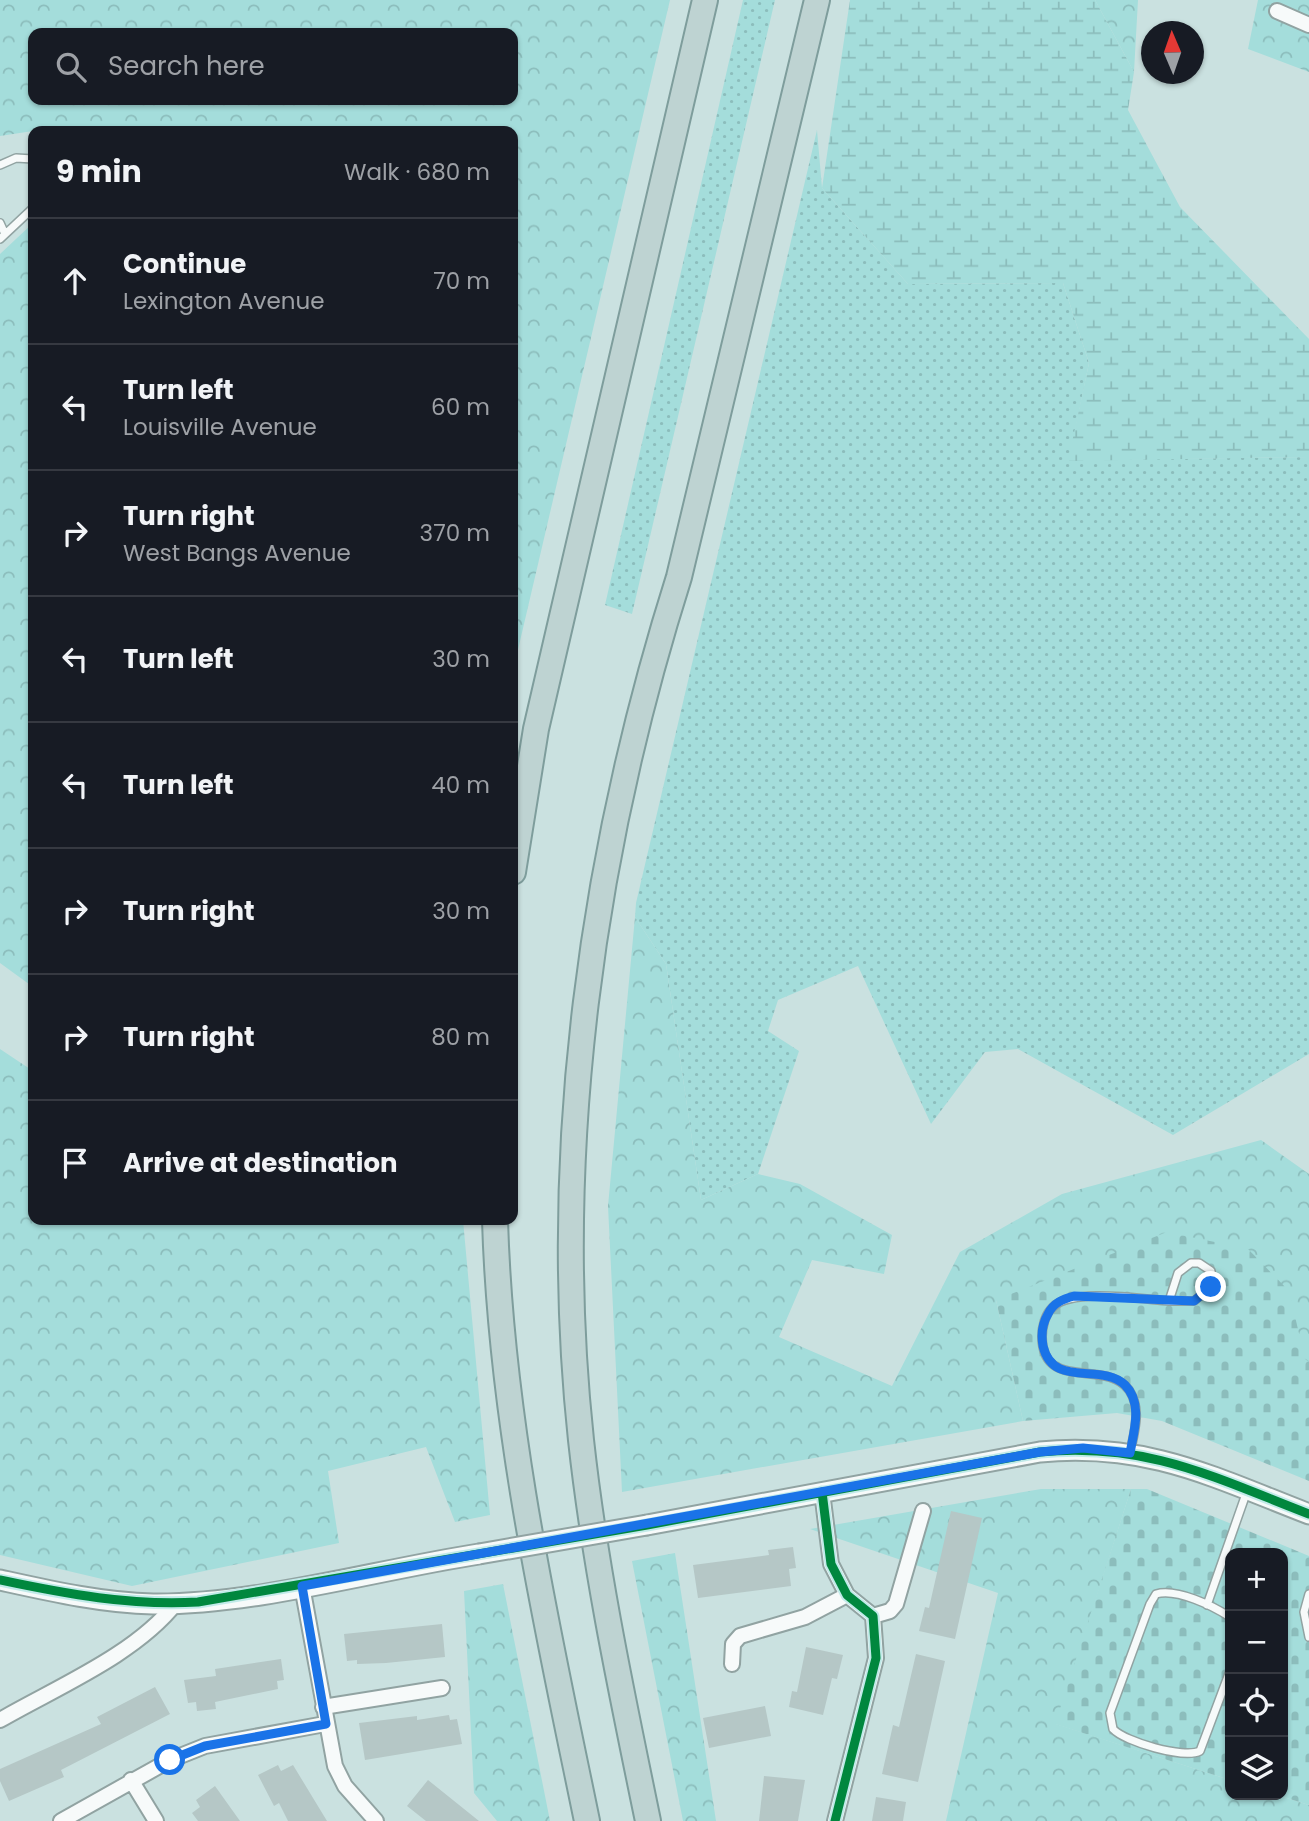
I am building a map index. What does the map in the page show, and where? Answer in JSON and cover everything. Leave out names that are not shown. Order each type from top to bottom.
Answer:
[{"type":"highway","points":[[518,841],[536,729],[705,0]]},
{"type":"highway","points":[[648,1821],[612,1648],[582,1441],[572,1250],[583,1036],[604,886],[622,793],[659,638],[679,577],[817,0]]},
{"type":"highway","points":[[495,1225],[503,1347],[515,1450],[587,1821]]},
{"type":"street","points":[[1277,11],[1309,25]]},
{"type":"street","points":[[0,1580],[114,1601],[176,1603],[302,1586],[1040,1452],[1083,1448],[1130,1453],[1172,1462],[1309,1514]]},
{"type":"street","points":[[822,1492],[831,1564],[846,1595],[873,1616],[876,1658],[835,1821]]},
{"type":"street","points":[[873,1616],[890,1611],[895,1604],[923,1511]]},
{"type":"street","points":[[302,1586],[335,1766],[345,1786],[376,1821]]},
{"type":"street","points":[[732,1664],[733,1644],[740,1636],[805,1617],[846,1595]]},
{"type":"street","points":[[0,1720],[126,1647],[152,1629],[176,1603]]},
{"type":"street","points":[[323,1707],[442,1688]]},
{"type":"street","points":[[61,1821],[131,1780],[205,1746],[326,1724]]},
{"type":"street","points":[[131,1780],[155,1819]]},
{"type":"lane","points":[[0,165],[16,158],[28,159]]},
{"type":"lane","points":[[2,237],[28,213]]},
{"type":"lane","points":[[0,223],[2,237]]},
{"type":"lane","points":[[1130,1453],[1136,1411],[1131,1393],[1115,1378],[1075,1374],[1055,1366],[1044,1349],[1044,1324],[1054,1305],[1074,1296],[1169,1301],[1194,1301],[1205,1295],[1211,1287],[1211,1270],[1199,1263],[1184,1268],[1176,1278],[1169,1301]]},
{"type":"lane","points":[[1207,1605],[1248,1490]]},
{"type":"lane","points":[[1225,1614],[1207,1605],[1171,1594],[1156,1594],[1110,1713],[1113,1729],[1123,1737],[1183,1754],[1200,1751],[1229,1674]]},
{"type":"lane","points":[[1309,1594],[1304,1612],[1309,1637]]},
{"type":"green space","points":[[0,0],[670,0],[518,650],[518,126],[28,126],[28,132],[0,136]]},
{"type":"green space","points":[[743,0],[775,0],[632,614],[605,605]]},
{"type":"green space","points":[[850,0],[1095,0],[1134,72],[1128,110],[1180,207],[1309,339],[1309,457],[1068,461],[1089,363],[1063,283],[908,284],[822,188]]},
{"type":"green space","points":[[1095,0],[1138,0],[1134,72]]},
{"type":"green space","points":[[1258,0],[1309,0],[1309,72],[1248,49]]},
{"type":"green space","points":[[817,130],[822,188],[908,284],[1063,283],[1089,363],[1069,460],[1309,457],[1309,1054],[1173,1135],[1018,1049],[985,1052],[931,1124],[858,966],[778,1000],[768,1031],[799,1051],[758,1174],[701,1200],[666,964],[635,917],[636,903]]},
{"type":"green space","points":[[28,228],[28,983],[0,963],[0,254]]},
{"type":"green space","points":[[635,917],[666,964],[701,1200],[758,1174],[800,1184],[892,1235],[884,1274],[812,1260],[779,1337],[892,1386],[960,1252],[1062,1194],[1261,1140],[1309,1174],[1309,1362],[996,1300],[1023,1421],[622,1492],[608,1206]]},
{"type":"green space","points":[[0,1049],[28,1068],[28,1225],[463,1225],[490,1515],[455,1522],[426,1447],[328,1471],[339,1543],[132,1586],[0,1555]]},
{"type":"green space","points":[[1167,1232],[1248,1249],[1289,1291],[1305,1359],[1309,1362],[1309,1481],[1162,1421],[1117,1413],[1023,1421],[996,1300]]},
{"type":"green space","points":[[1041,1489],[1131,1489],[1056,1724],[1225,1778],[1225,1800],[1288,1798],[1309,1805],[1309,1821],[946,1821],[998,1593],[810,1529]]},
{"type":"green space","points":[[1131,1489],[1147,1489],[1309,1556],[1309,1805],[1288,1798],[1288,1548],[1225,1548],[1225,1778],[1055,1724]]},
{"type":"green space","points":[[675,1553],[716,1821],[683,1821],[632,1561]]},
{"type":"green space","points":[[503,1584],[550,1821],[497,1821],[474,1793],[464,1591]]},
{"type":"building","points":[[951,1511],[982,1518],[955,1639],[919,1631],[925,1607],[929,1608]]},
{"type":"building","points":[[793,1547],[796,1568],[789,1569],[791,1586],[698,1598],[693,1565],[769,1555],[768,1550]]},
{"type":"building","points":[[442,1624],[445,1657],[386,1663],[357,1664],[357,1660],[347,1661],[344,1634]]},
{"type":"building","points":[[806,1647],[843,1655],[837,1679],[832,1678],[823,1715],[789,1707],[792,1691],[797,1692]]},
{"type":"building","points":[[916,1654],[945,1661],[918,1782],[882,1774],[893,1725],[899,1727]]},
{"type":"building","points":[[281,1659],[284,1680],[277,1681],[278,1689],[215,1702],[216,1709],[197,1711],[196,1702],[188,1703],[184,1680],[216,1676],[215,1669]]},
{"type":"building","points":[[155,1687],[170,1714],[61,1770],[64,1777],[9,1801],[0,1781],[0,1769],[101,1724],[97,1717]]},
{"type":"building","points":[[765,1706],[771,1736],[709,1748],[703,1718]]},
{"type":"building","points":[[449,1715],[450,1720],[457,1719],[462,1744],[365,1760],[359,1723],[417,1716],[417,1720]]},
{"type":"building","points":[[278,1765],[281,1771],[293,1765],[327,1821],[288,1821],[279,1803],[274,1806],[258,1775]]},
{"type":"building","points":[[764,1776],[805,1780],[798,1821],[759,1821]]},
{"type":"building","points":[[428,1780],[479,1821],[426,1821],[407,1806]]},
{"type":"building","points":[[215,1786],[240,1821],[198,1821],[192,1813],[200,1807],[196,1800]]},
{"type":"building","points":[[876,1797],[906,1802],[903,1821],[872,1821]]},
{"type":"cycle path","points":[[0,1580],[99,1598],[198,1602],[647,1525],[1040,1452],[1078,1450],[1114,1452],[1179,1465],[1309,1514]]},
{"type":"cycle path","points":[[822,1492],[831,1564],[847,1595],[873,1616],[876,1658],[835,1821]]},
{"type":"route","points":[[170,1760],[205,1746],[326,1724],[302,1586],[1040,1452],[1083,1448],[1130,1453],[1136,1423],[1131,1393],[1115,1378],[1100,1374],[1075,1374],[1055,1366],[1047,1357],[1042,1337],[1048,1312],[1054,1305],[1074,1296],[1194,1301],[1205,1295],[1211,1287]]}]
